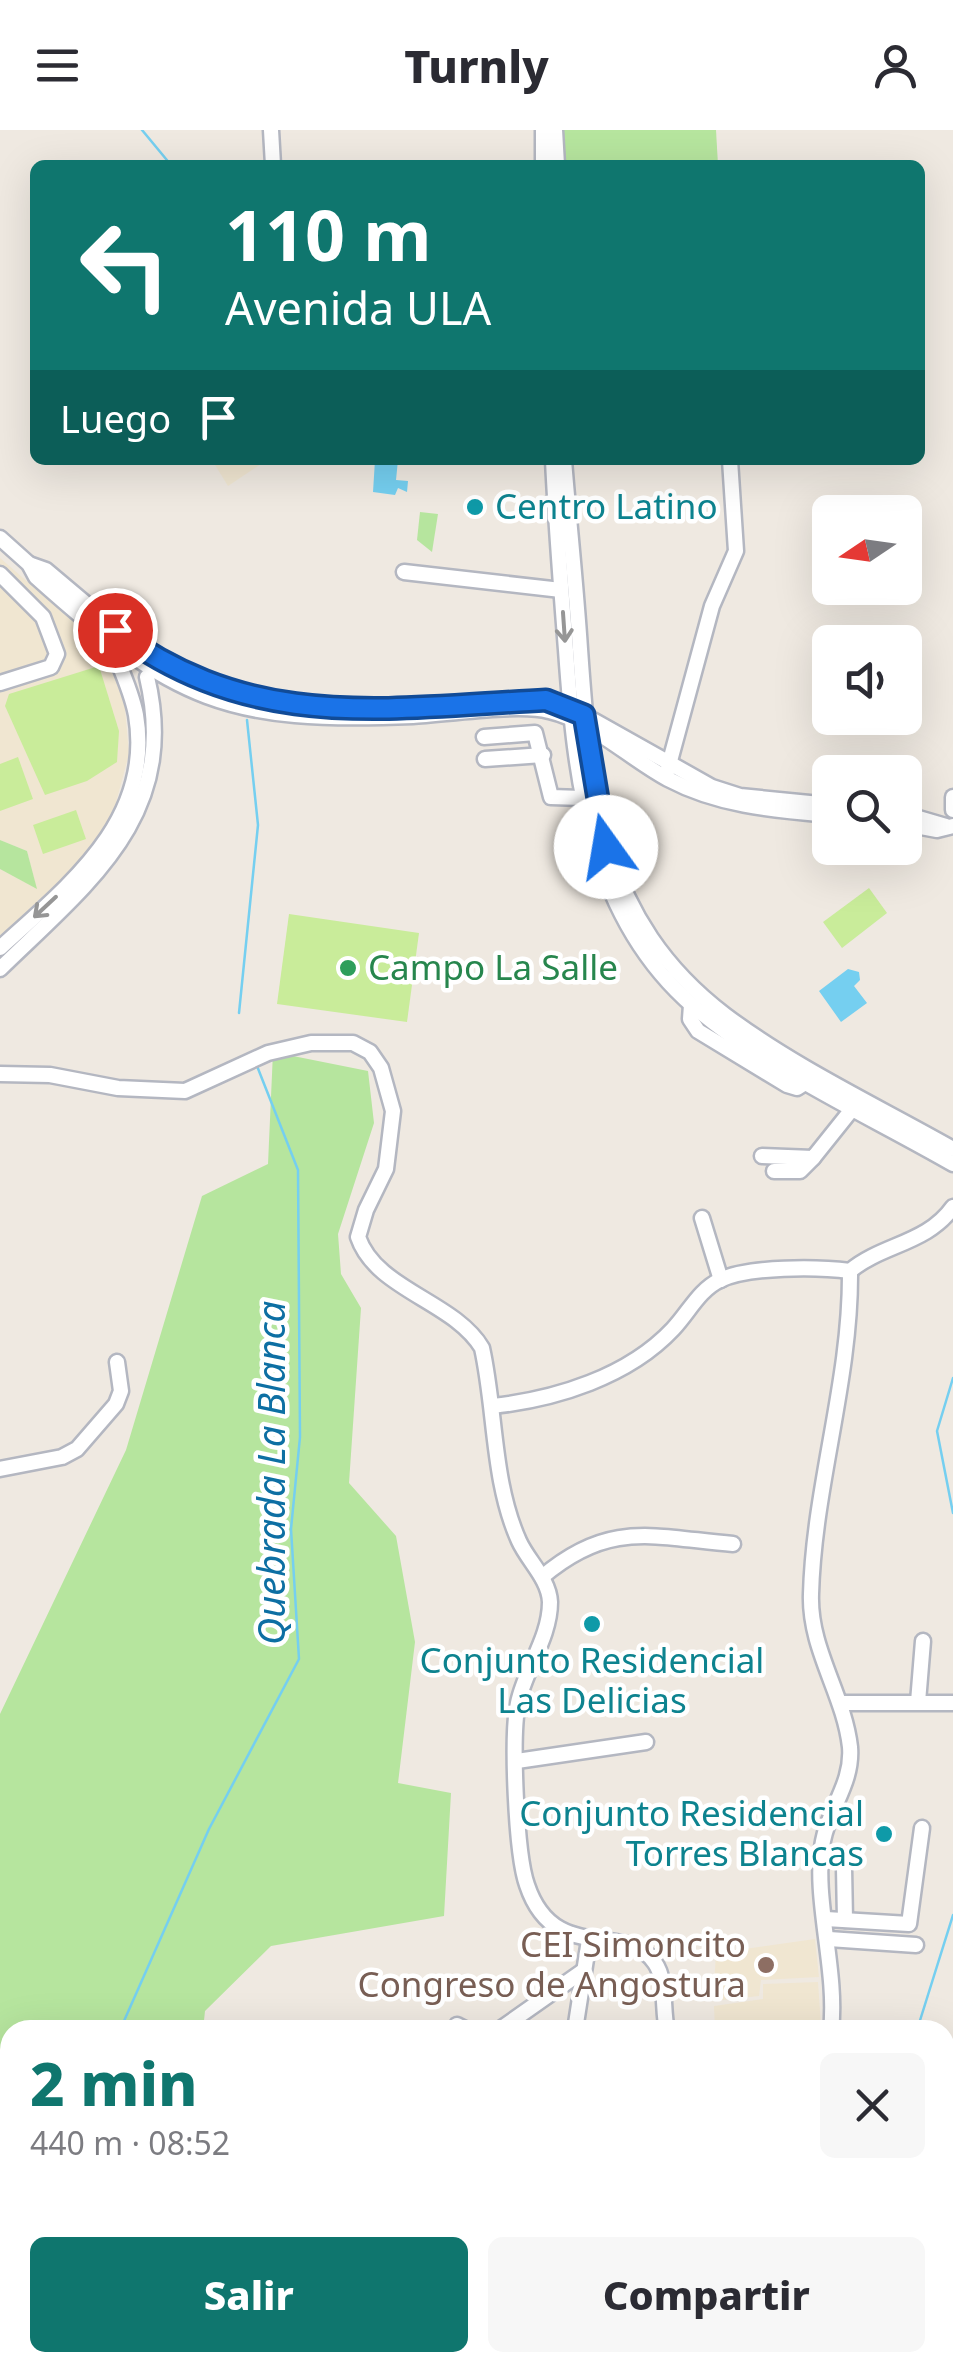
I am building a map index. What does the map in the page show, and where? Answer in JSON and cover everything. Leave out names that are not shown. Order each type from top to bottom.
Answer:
[{"type":"street","points":[[270,130],[273,160]]},
{"type":"street","points":[[543,130],[543,160]]},
{"type":"street","points":[[555,130],[556,160]]},
{"type":"street","points":[[554,465],[561,590],[577,718],[606,847],[628,898],[663,956],[708,1001],[746,1030],[953,1149]]},
{"type":"street","points":[[564,465],[582,798],[604,878],[623,914],[662,973],[692,1005],[690,1019],[698,1031],[787,1085],[796,1088],[808,1081],[953,1164]]},
{"type":"street","points":[[668,772],[712,606],[736,551],[730,465]]},
{"type":"street","points":[[0,538],[29,564],[36,577],[110,642],[206,698],[284,717],[344,720],[547,710],[577,718]]},
{"type":"street","points":[[29,564],[46,570],[151,669],[281,705],[330,708],[546,700],[723,801],[812,813]]},
{"type":"street","points":[[404,572],[561,590]]},
{"type":"street","points":[[0,574],[44,617],[57,654],[51,667],[0,683]]},
{"type":"street","points":[[0,948],[85,870],[113,833],[137,768],[133,701],[110,642]]},
{"type":"street","points":[[133,701],[151,669]]},
{"type":"street","points":[[0,969],[103,870],[129,831],[150,768],[151,669]]},
{"type":"street","points":[[153,702],[180,686]]},
{"type":"street","points":[[484,737],[536,733],[551,798],[582,798]]},
{"type":"street","points":[[486,759],[542,754]]},
{"type":"street","points":[[668,772],[740,796],[812,803]]},
{"type":"street","points":[[953,797],[953,810]]},
{"type":"street","points":[[922,817],[950,826]]},
{"type":"street","points":[[922,827],[938,830],[950,826]]},
{"type":"street","points":[[0,1074],[50,1075],[118,1088],[184,1091],[249,1060],[300,1045],[353,1043],[370,1052],[386,1079],[393,1112],[386,1169],[360,1225],[362,1248],[475,1335],[482,1348],[493,1406],[508,1512],[549,1594],[548,1619],[517,1705],[517,1761],[528,1888],[542,1914],[570,1936],[636,1949],[655,1962],[665,2020]]},
{"type":"street","points":[[774,1171],[800,1171],[853,1108]]},
{"type":"street","points":[[762,1156],[813,1158]]},
{"type":"street","points":[[493,1406],[556,1395],[604,1375],[672,1330],[699,1296],[720,1280],[755,1272],[850,1272],[864,1260],[941,1224],[953,1207]]},
{"type":"street","points":[[702,1218],[720,1280]]},
{"type":"street","points":[[830,2020],[822,1843],[851,1766],[840,1703],[816,1638],[811,1597],[824,1456],[844,1377],[850,1272]]},
{"type":"street","points":[[0,1469],[62,1457],[77,1449],[116,1404],[121,1391],[117,1362]]},
{"type":"street","points":[[542,1578],[576,1551],[620,1534],[733,1544]]},
{"type":"street","points":[[918,1702],[923,1641]]},
{"type":"street","points":[[840,1703],[953,1702]]},
{"type":"street","points":[[517,1761],[646,1742]]},
{"type":"street","points":[[826,1918],[909,1924],[922,1828]]},
{"type":"street","points":[[844,1868],[845,1920]]},
{"type":"street","points":[[576,2020],[589,1940]]},
{"type":"street","points":[[829,1940],[916,1945]]},
{"type":"street","points":[[514,2020],[583,1971]]},
{"type":"shaded area","points":[[215,465],[260,465],[228,486]]},
{"type":"shaded area","points":[[0,558],[96,641],[124,698],[129,754],[114,810],[88,855],[0,936],[0,869],[36,888],[27,851],[0,840]]},
{"type":"shaded area","name":"CEI Simoncito Congreso de Angostura","points":[[815,1939],[819,1977],[761,1980],[759,1996],[713,2001],[716,1953]]},
{"type":"shaded area","points":[[818,1982],[821,2020],[715,2020],[714,2006],[763,1999],[763,1984]]},
{"type":"green space","points":[[553,130],[716,130],[718,160],[554,160]]},
{"type":"green space","points":[[420,512],[438,514],[432,552],[417,540]]},
{"type":"green space","points":[[99,666],[119,731],[117,762],[87,781],[45,795],[5,706],[9,694]]},
{"type":"green space","points":[[18,757],[33,799],[0,811],[0,764]]},
{"type":"green space","points":[[76,810],[86,839],[43,854],[33,825]]},
{"type":"green space","points":[[0,840],[27,851],[37,889],[0,869]]},
{"type":"green space","points":[[869,888],[887,913],[842,948],[823,922]]},
{"type":"green space","name":"Campo La Salle","points":[[289,914],[419,933],[407,1022],[277,1004]]},
{"type":"green space","points":[[273,1052],[368,1071],[374,1123],[338,1234],[341,1274],[361,1308],[349,1483],[396,1536],[415,1642],[398,1783],[451,1793],[444,1916],[271,1946],[205,2011],[204,2020],[0,2020],[0,1714],[126,1450],[202,1196],[268,1164]]},
{"type":"water","points":[[375,465],[398,465],[396,480],[408,481],[407,492],[398,488],[395,495],[373,492]]},
{"type":"water","points":[[848,969],[859,972],[860,980],[854,986],[867,1003],[841,1022],[819,991]]},
{"type":"waterway","name":"Quebrada La Blanca","points":[[142,130],[167,160]]},
{"type":"waterway","name":"Quebrada La Blanca","points":[[239,1013],[258,825],[247,720]]},
{"type":"waterway","name":"Quebrada La Blanca","points":[[124,2020],[209,1829],[299,1659],[291,1529],[300,1437],[298,1170],[257,1066]]},
{"type":"waterway","points":[[953,1378],[937,1431],[953,1513]]},
{"type":"waterway","points":[[920,2020],[953,1915]]},
{"type":"place","name":"Centro Latino","points":[[475,507]]},
{"type":"place","name":"Campo La Salle","points":[[348,968]]},
{"type":"place","name":"Conjunto Residencial Las Delicias","points":[[592,1624]]},
{"type":"place","name":"Conjunto Residencial Torres Blancas","points":[[884,1834]]},
{"type":"place","name":"CEI Simoncito Congreso de Angostura","points":[[766,1965]]},
{"type":"route","points":[[115,630],[155,658],[214,687],[281,705],[330,708],[546,700],[570,708],[584,715],[595,802],[606,847]]}]
